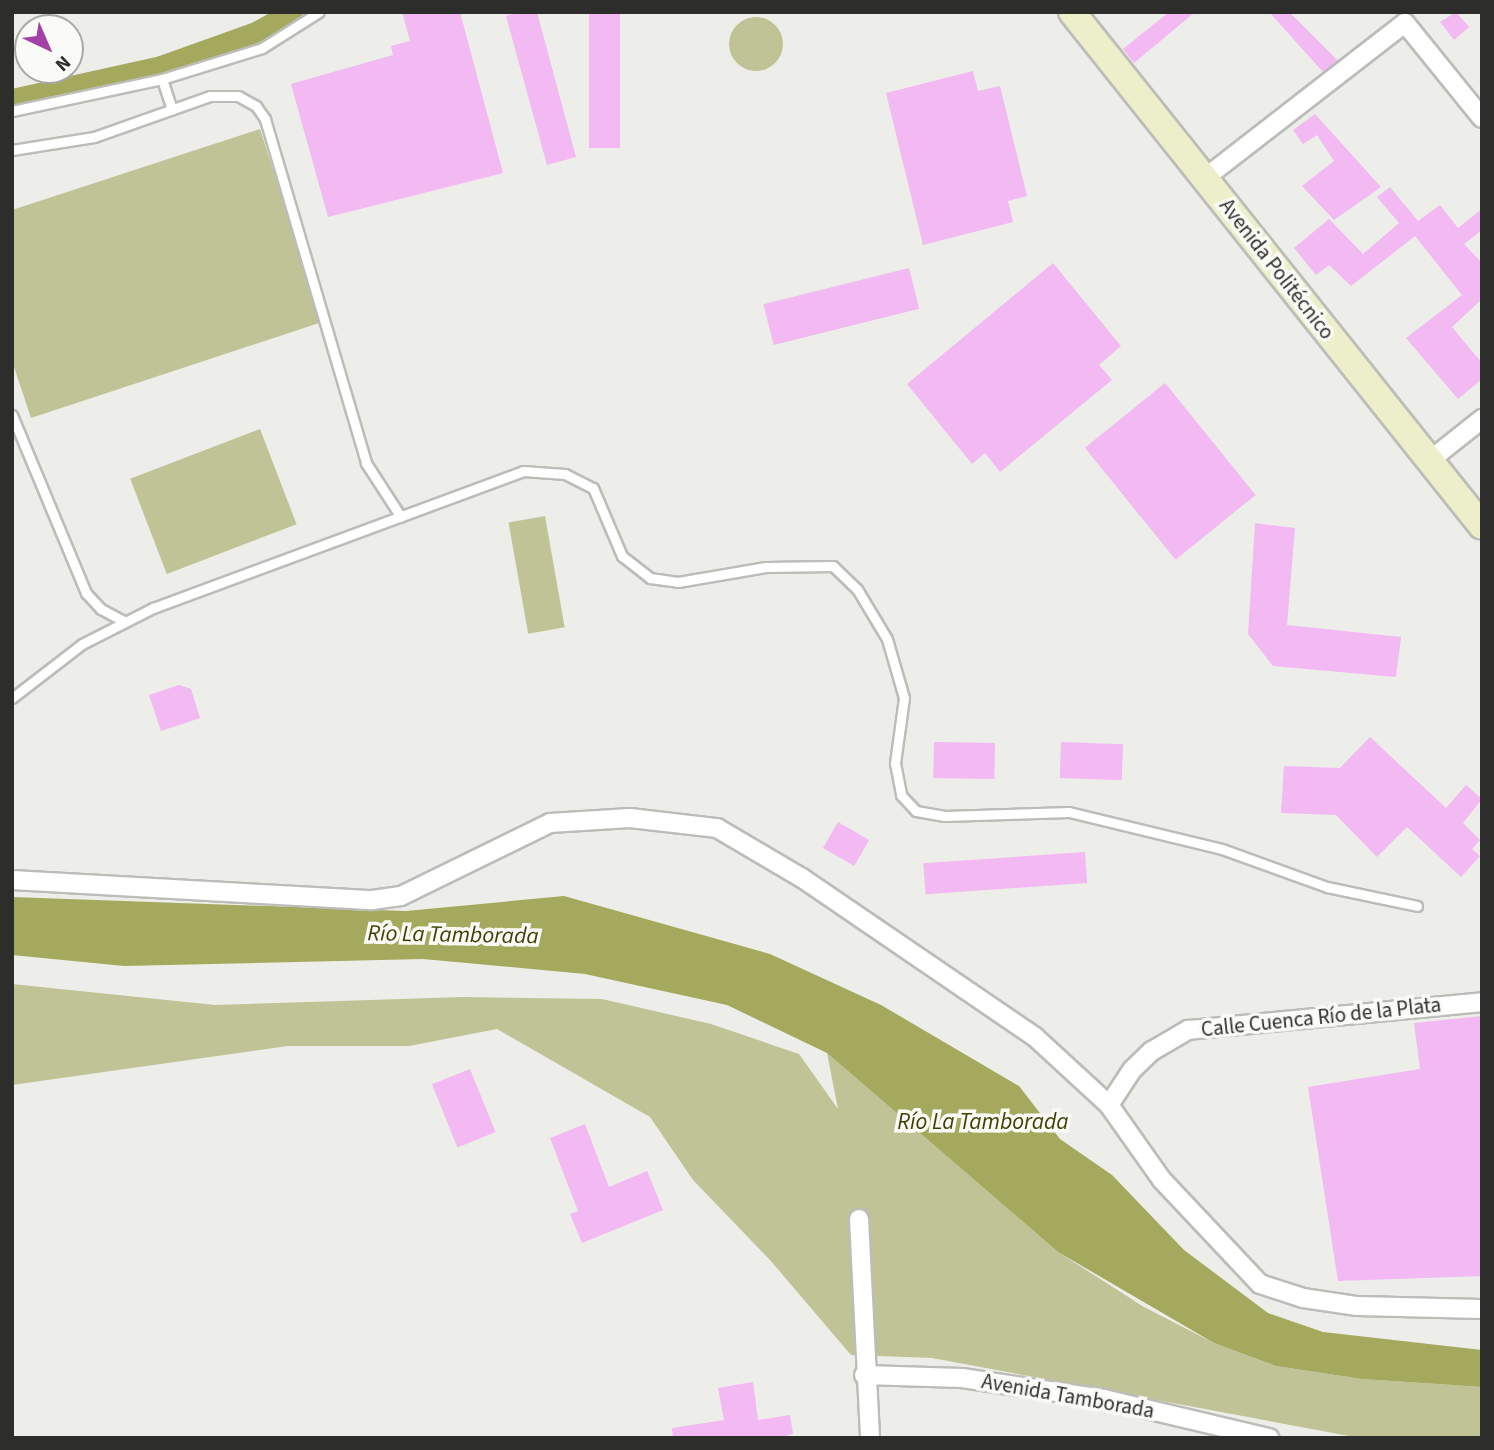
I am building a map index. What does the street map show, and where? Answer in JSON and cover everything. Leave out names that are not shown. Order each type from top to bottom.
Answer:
[{"type":"main road","name":"Avenida Politécnico","points":[[1072,12],[1482,526]]},
{"type":"street","points":[[1205,178],[1405,23],[1482,118]]},
{"type":"street","points":[[1429,461],[1482,419]]},
{"type":"street","points":[[12,880],[372,900],[401,896],[550,823],[630,818],[717,828],[802,878],[1035,1037],[1109,1105],[1163,1180],[1260,1284],[1303,1298],[1357,1306],[1482,1308]]},
{"type":"street","name":"Calle Cuenca Río de la Plata","points":[[1109,1105],[1132,1070],[1152,1051],[1188,1030],[1482,1002]]},
{"type":"street","points":[[859,1219],[864,1375],[870,1438]]},
{"type":"street","name":"Avenida Tamborada","points":[[864,1375],[962,1378],[1091,1397],[1269,1438]]},
{"type":"lane","points":[[12,111],[162,79],[262,48],[319,12]]},
{"type":"lane","points":[[162,79],[172,109]]},
{"type":"lane","points":[[12,150],[93,137],[210,96],[238,96],[256,106],[265,120],[366,463],[401,517]]},
{"type":"lane","points":[[12,415],[86,593],[101,609],[125,622]]},
{"type":"lane","points":[[12,698],[82,644],[125,622],[249,570],[523,471],[565,474],[593,488],[622,556],[650,579],[678,582],[766,567],[833,566],[857,589],[887,639],[904,698],[895,763],[901,795],[916,811],[945,816],[1069,812],[1222,849],[1327,887],[1417,906]]},
{"type":"shaded area","points":[[756,17],[775,25],[783,44],[775,63],[756,71],[737,63],[729,44],[737,25]]},
{"type":"shaded area","points":[[260,129],[322,322],[31,418],[12,361],[12,210]]},
{"type":"shaded area","points":[[260,429],[297,524],[167,574],[130,479]]},
{"type":"shaded area","points":[[545,516],[565,627],[528,634],[509,522]]},
{"type":"shaded area","points":[[12,984],[215,1005],[463,997],[602,999],[711,1024],[799,1054],[838,1109],[827,1053],[1058,1252],[1144,1307],[1214,1343],[1276,1366],[1362,1379],[1482,1387],[1482,1438],[1360,1438],[932,1358],[851,1355],[770,1260],[693,1180],[650,1117],[497,1029],[409,1046],[288,1046],[12,1085]]},
{"type":"water","name":"Río La Tamborada","points":[[564,896],[770,954],[881,1005],[1019,1086],[1060,1139],[1112,1175],[1184,1250],[1268,1313],[1323,1332],[1482,1350],[1482,1387],[1362,1379],[1276,1366],[1214,1343],[1058,1252],[827,1053],[727,1005],[585,974],[423,959],[124,966],[12,955],[12,897],[406,911]]},
{"type":"building","points":[[402,12],[460,12],[503,173],[328,217],[291,84],[393,55],[391,46],[410,41]]},
{"type":"building","points":[[520,12],[537,12],[576,157],[547,165],[506,16]]},
{"type":"building","points":[[589,12],[620,12],[620,148],[589,148]]},
{"type":"building","points":[[1169,12],[1195,12],[1134,63],[1123,49]]},
{"type":"building","points":[[1269,12],[1289,12],[1338,61],[1323,72]]},
{"type":"building","points":[[1456,12],[1469,27],[1454,40],[1440,22]]},
{"type":"building","points":[[973,71],[978,91],[1000,86],[1027,196],[1008,201],[1013,222],[923,245],[886,93]]},
{"type":"building","points":[[1315,114],[1381,187],[1334,220],[1302,186],[1334,161],[1317,135],[1303,144],[1293,130]]},
{"type":"building","points":[[1390,187],[1418,221],[1440,205],[1458,228],[1482,209],[1482,230],[1464,244],[1482,263],[1482,299],[1452,327],[1482,363],[1482,379],[1458,399],[1406,338],[1462,295],[1415,236],[1351,286],[1329,265],[1316,275],[1294,248],[1329,219],[1363,254],[1399,223],[1377,197]]},
{"type":"building","points":[[1053,263],[1121,346],[1099,365],[1112,380],[1000,472],[985,453],[972,464],[907,384]]},
{"type":"building","points":[[909,268],[919,309],[774,345],[763,304]]},
{"type":"building","points":[[1165,383],[1256,495],[1176,560],[1085,448]]},
{"type":"building","points":[[1255,523],[1295,528],[1287,625],[1401,637],[1396,677],[1273,666],[1248,634]]},
{"type":"building","points":[[179,685],[191,689],[200,718],[161,731],[149,695]]},
{"type":"building","points":[[1370,737],[1446,808],[1466,785],[1482,799],[1463,823],[1480,840],[1472,849],[1480,856],[1461,877],[1407,827],[1377,857],[1336,815],[1281,813],[1284,766],[1340,768]]},
{"type":"building","points":[[934,742],[995,743],[994,779],[933,778]]},
{"type":"building","points":[[1061,742],[1123,744],[1122,780],[1060,778]]},
{"type":"building","points":[[838,822],[869,840],[854,866],[823,848]]},
{"type":"building","points":[[1085,852],[1087,883],[926,894],[923,863]]},
{"type":"building","points":[[1482,1016],[1482,1276],[1338,1281],[1308,1087],[1420,1069],[1414,1023]]},
{"type":"building","points":[[470,1069],[495,1132],[457,1147],[432,1084]]},
{"type":"building","points":[[585,1124],[609,1187],[647,1171],[663,1210],[582,1243],[570,1214],[578,1211],[550,1138]]},
{"type":"building","points":[[753,1382],[758,1420],[790,1415],[793,1434],[777,1438],[673,1438],[672,1428],[724,1420],[718,1388]]},
{"type":"waterway","points":[[12,99],[161,66],[256,32],[292,12]]}]
